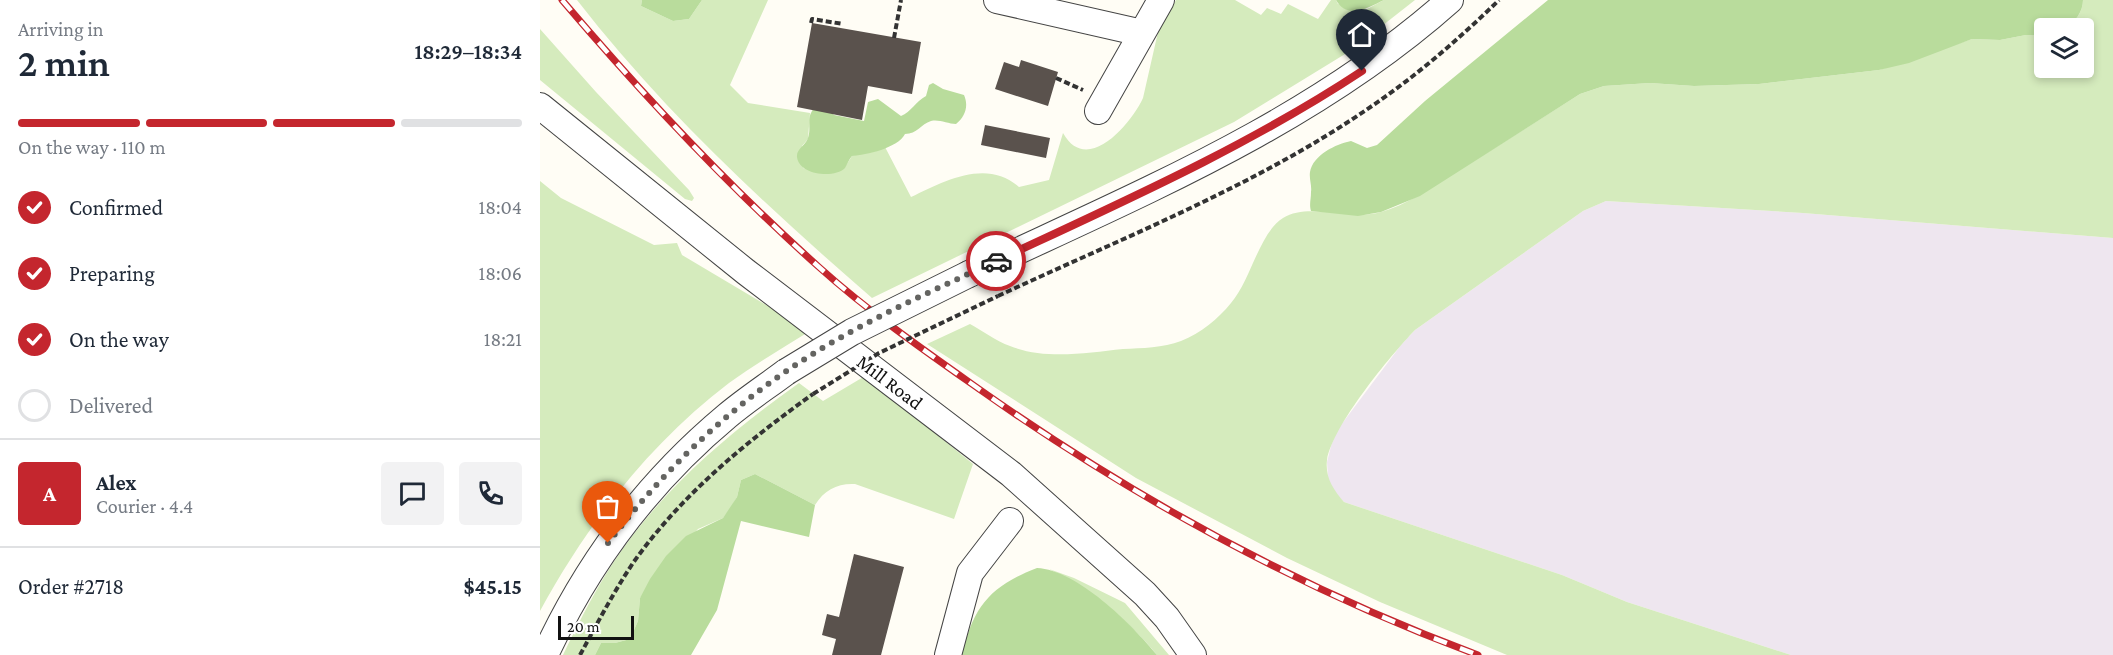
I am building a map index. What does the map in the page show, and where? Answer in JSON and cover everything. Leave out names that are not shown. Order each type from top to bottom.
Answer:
[{"type":"street","points":[[997,0],[1142,33]]},
{"type":"street","points":[[1098,111],[1161,0]]},
{"type":"street","points":[[545,655],[569,605],[595,562],[650,491],[695,444],[729,414],[786,372],[832,342],[969,274],[1138,195],[1302,109],[1362,71],[1450,0]]},
{"type":"street","name":"Mill Road","points":[[540,106],[746,272],[1011,474],[1145,594],[1167,618],[1193,655]]},
{"type":"street","points":[[948,655],[970,573],[1010,521]]},
{"type":"path","points":[[894,38],[900,0]]},
{"type":"path","points":[[811,23],[812,19],[843,24]]},
{"type":"path","points":[[580,655],[614,592],[634,562],[671,516],[738,451],[813,394],[879,353],[998,296]]},
{"type":"shaded area","points":[[1606,201],[1803,213],[2113,238],[2113,655],[1791,655],[1627,602],[1562,575],[1344,502],[1332,489],[1328,478],[1327,462],[1331,446],[1338,429],[1401,345],[1415,330],[1583,211]]},
{"type":"green space","points":[[577,0],[642,0],[641,6],[673,21],[689,19],[702,0],[768,0],[730,85],[748,103],[810,113],[808,139],[802,146],[803,168],[826,174],[845,167],[852,156],[885,147],[911,197],[951,179],[979,173],[1007,178],[1019,187],[1049,180],[1063,133],[1073,145],[1084,149],[1096,148],[1108,141],[1129,120],[1143,98],[1158,32],[1176,0],[1235,0],[1261,15],[1267,8],[1281,14],[1288,4],[1318,19],[1331,0],[1336,0],[1338,4],[1367,9],[1384,0],[1415,0],[1350,51],[1234,122],[872,298],[755,193],[680,119],[610,41]]},
{"type":"green space","points":[[642,0],[702,0],[689,19],[673,21],[641,6]]},
{"type":"green space","points":[[1336,0],[1384,0],[1365,9],[1352,11],[1346,10]]},
{"type":"green space","points":[[1548,0],[2083,0],[2077,18],[2034,18],[2034,35],[2000,40],[1972,39],[1909,63],[1879,70],[1759,84],[1694,86],[1650,83],[1604,86],[1580,94],[1420,196],[1381,212],[1358,216],[1311,211],[1310,172],[1320,156],[1332,148],[1351,141],[1367,148],[1377,145],[1425,101]]},
{"type":"green space","points":[[2083,0],[2113,0],[2113,238],[1803,213],[1606,201],[1583,211],[1415,330],[1364,392],[1331,445],[1327,472],[1333,487],[1344,502],[1562,575],[1627,602],[1791,655],[1507,655],[1380,602],[1287,558],[1136,478],[927,344],[970,324],[1005,344],[1023,350],[1051,354],[1080,354],[1152,347],[1188,338],[1202,330],[1226,309],[1238,293],[1261,245],[1283,218],[1293,214],[1317,211],[1369,214],[1399,205],[1424,192],[1580,94],[1604,86],[1650,83],[1694,86],[1759,84],[1879,70],[1972,39],[2000,40],[2026,35],[2034,35],[2034,78],[2094,78],[2094,18],[2076,18],[2082,8]]},
{"type":"green space","points":[[540,29],[689,190],[694,198],[692,201],[685,199],[540,80]]},
{"type":"green space","points":[[933,83],[943,89],[964,95],[965,111],[956,124],[931,121],[905,134],[889,147],[852,156],[845,168],[833,173],[810,171],[799,163],[797,154],[808,138],[809,118],[815,107],[827,107],[834,115],[864,121],[868,102],[878,99],[901,116],[926,96],[929,85]]},
{"type":"green space","points":[[540,181],[561,198],[654,245],[677,243],[682,255],[810,331],[729,383],[672,432],[622,487],[600,516],[540,611]]},
{"type":"green space","points":[[865,376],[973,464],[954,519],[855,484],[832,488],[815,505],[755,474],[741,480],[737,497],[723,518],[698,529],[640,598],[638,621],[630,639],[615,643],[601,643],[595,655],[563,655],[593,597],[632,536],[674,487],[698,464],[747,422],[799,383],[823,401]]},
{"type":"green space","points":[[755,474],[815,505],[809,537],[741,521],[717,610],[691,655],[595,655],[601,643],[615,643],[630,639],[638,621],[640,598],[666,556],[686,536],[723,518],[737,497],[741,480]]},
{"type":"green space","points":[[1037,568],[1053,571],[1086,588],[1119,614],[1157,655],[962,655],[972,624],[986,600],[1007,582]]},
{"type":"green space","points":[[1049,569],[1074,578],[1125,603],[1169,655],[1157,655],[1134,629],[1108,606]]},
{"type":"building","points":[[812,23],[921,42],[912,94],[868,86],[862,120],[797,107]]},
{"type":"building","points":[[1021,60],[1058,72],[1048,106],[995,89],[1004,62],[1019,67]]},
{"type":"building","points":[[985,125],[1050,138],[1046,158],[981,145]]},
{"type":"building","points":[[854,554],[904,567],[881,655],[832,655],[836,639],[822,635],[827,614],[839,617]]},
{"type":"railway","points":[[562,0],[654,104],[785,237],[878,316],[938,360],[1098,468],[1220,538],[1347,601],[1478,655]]},
{"type":"way so far","points":[[608,543],[674,464],[729,414],[786,372],[832,342],[996,261]]},
{"type":"route","points":[[996,261],[1191,168],[1302,109],[1362,71]]}]
